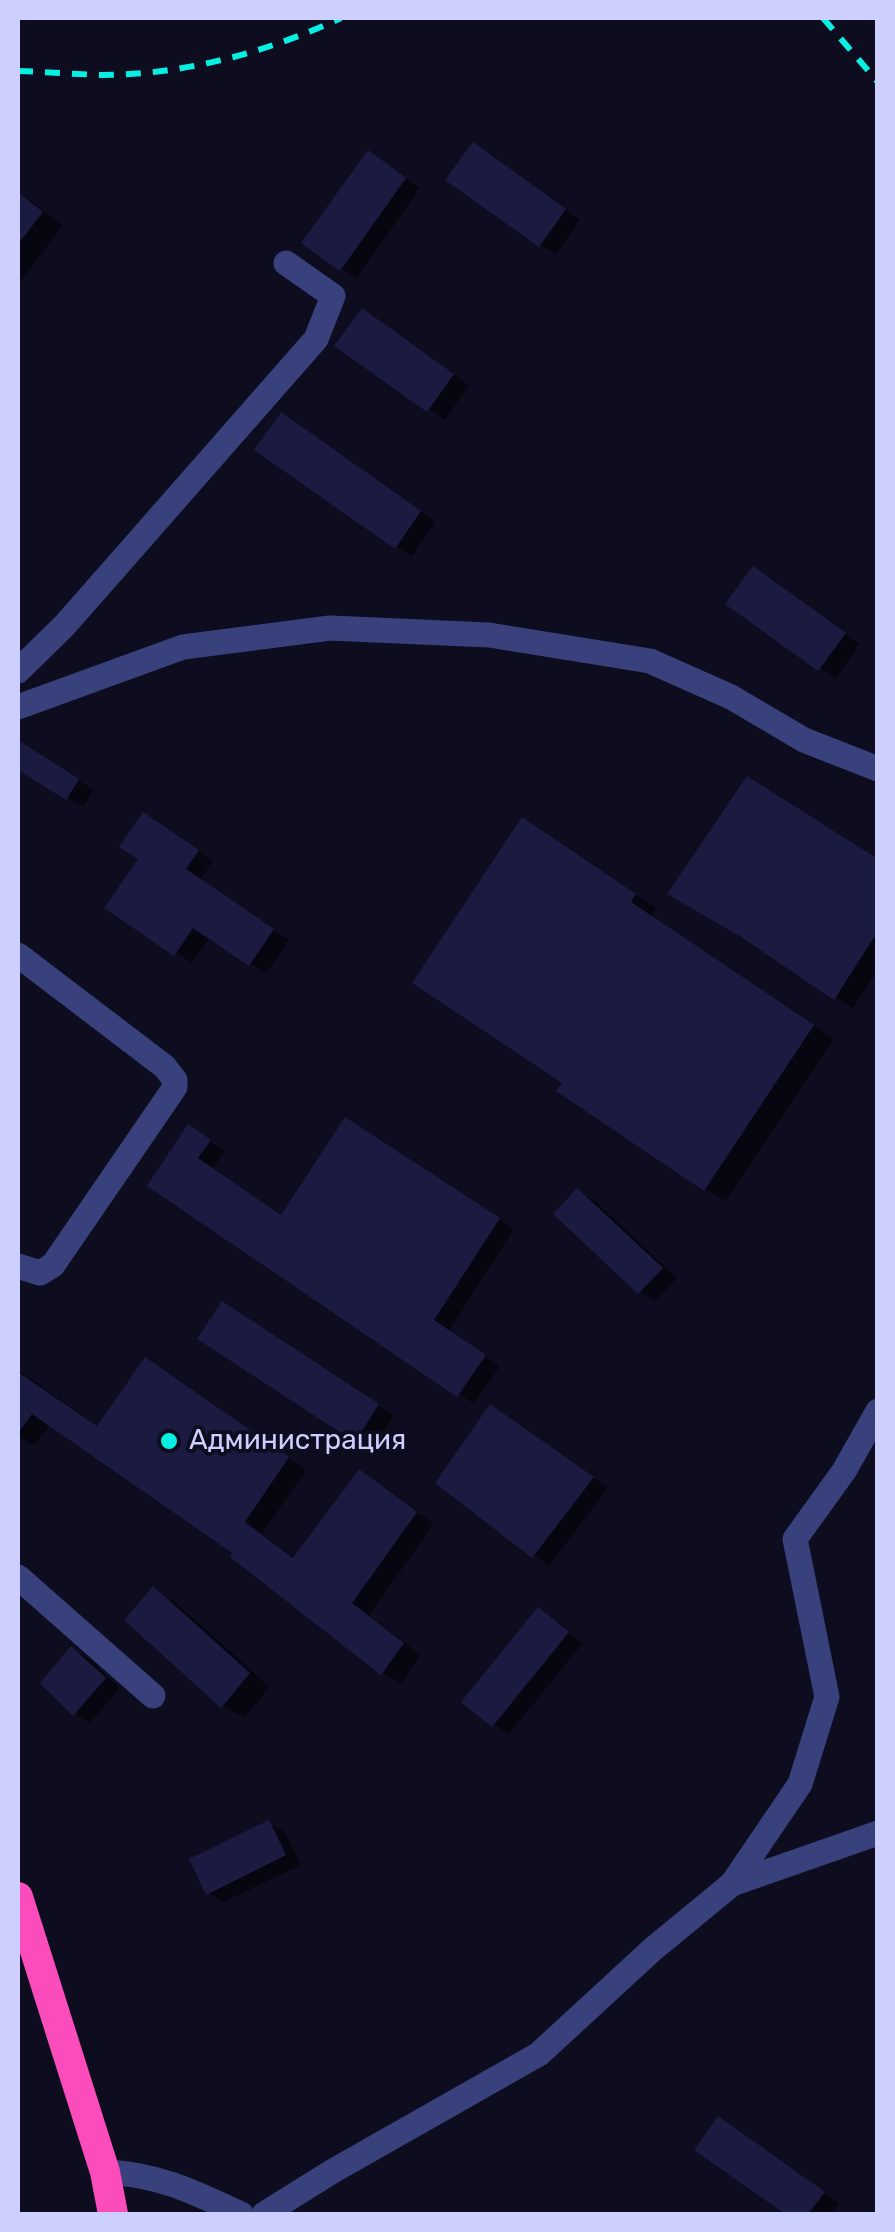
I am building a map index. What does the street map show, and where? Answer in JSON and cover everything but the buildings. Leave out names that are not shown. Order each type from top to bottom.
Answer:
[{"type":"highway","points":[[18,1897],[105,2172],[113,2214]]},
{"type":"lane","points":[[18,672],[65,625],[316,339],[333,296],[286,263]]},
{"type":"lane","points":[[18,707],[183,647],[330,628],[489,635],[650,661],[731,697],[804,740],[878,769]]},
{"type":"lane","points":[[18,955],[166,1066],[175,1087],[54,1265],[40,1273],[18,1266]]},
{"type":"lane","points":[[264,2214],[333,2170],[539,2054],[653,1949],[732,1884],[800,1784],[827,1697],[795,1539],[844,1472],[878,1411]]},
{"type":"lane","points":[[18,1577],[153,1696]]},
{"type":"lane","points":[[732,1884],[878,1832]]},
{"type":"lane","points":[[105,2172],[140,2173],[178,2185],[241,2214]]},
{"type":"lane","points":[[178,2185],[202,2214]]},
{"type":"railway","points":[[18,71],[102,75],[194,66],[255,51],[341,18]]},
{"type":"railway","points":[[823,18],[878,82]]},
{"type":"place","name":"Администрация","points":[[169,1441]]}]
